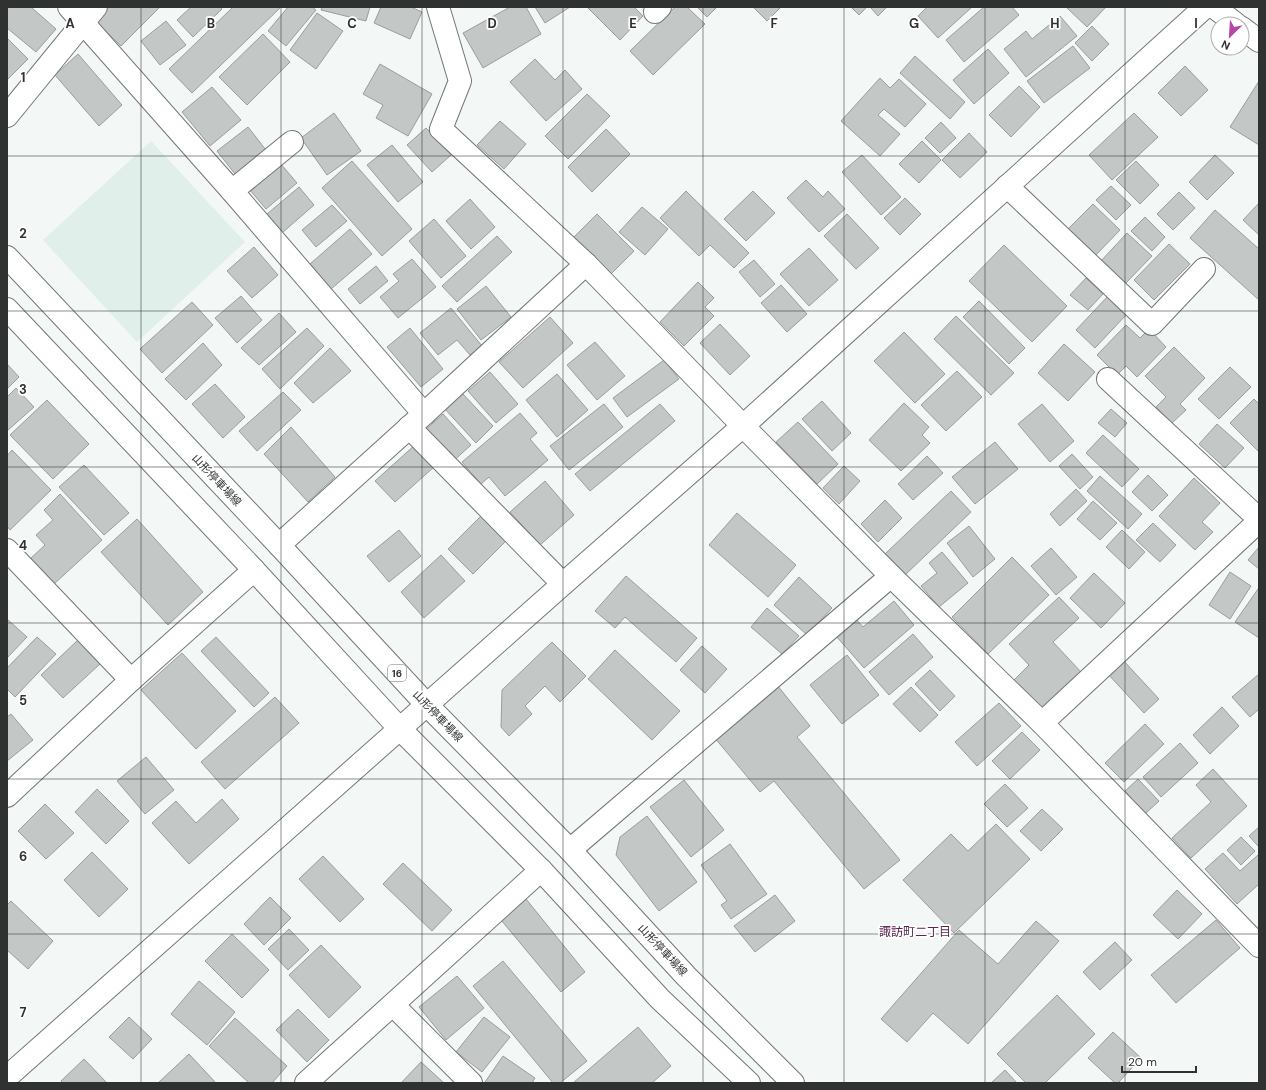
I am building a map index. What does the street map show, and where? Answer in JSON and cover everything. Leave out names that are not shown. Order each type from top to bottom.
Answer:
[{"type":"main road","points":[[69,7],[90,15],[417,421],[562,584]]},
{"type":"main road","points":[[438,7],[460,81],[441,129],[586,264],[891,576],[1042,723],[1259,946]]},
{"type":"main road","points":[[7,1077],[562,584],[743,426],[1205,7]]},
{"type":"main road","points":[[1214,7],[1226,16]]},
{"type":"main road","points":[[7,116],[90,15]]},
{"type":"main road","points":[[1250,34],[1259,41]]},
{"type":"main road","points":[[232,191],[292,142]]},
{"type":"main road","points":[[1007,186],[1152,324],[1204,269]]},
{"type":"main road","name":"山形停車場線","points":[[7,256],[279,545],[427,705],[570,850],[686,976],[793,1083]]},
{"type":"main road","points":[[279,545],[417,421],[586,264]]},
{"type":"main road","points":[[7,309],[254,570],[400,729],[541,870],[660,999],[749,1083]]},
{"type":"main road","points":[[1042,723],[1259,520],[1108,379]]},
{"type":"main road","points":[[7,550],[131,680]]},
{"type":"main road","points":[[7,796],[131,680],[254,570]]},
{"type":"main road","points":[[570,850],[891,576]]},
{"type":"main road","points":[[306,1083],[541,870]]},
{"type":"main road","points":[[393,1005],[471,1083]]},
{"type":"shaded area","points":[[151,141],[245,242],[137,342],[43,240]]},
{"type":"building","points":[[7,7],[31,7],[56,29],[36,52],[7,28]]},
{"type":"building","points":[[107,7],[160,7],[121,46],[94,20]]},
{"type":"building","points":[[191,7],[220,7],[222,9],[193,37],[177,20]]},
{"type":"building","points":[[233,7],[281,7],[192,93],[169,69]]},
{"type":"building","points":[[288,7],[312,7],[316,10],[286,46],[268,31]]},
{"type":"building","points":[[322,7],[370,7],[366,21],[321,10]]},
{"type":"building","points":[[381,7],[411,7],[422,12],[410,39],[374,23]]},
{"type":"building","points":[[510,7],[526,7],[541,34],[483,68],[463,33]]},
{"type":"building","points":[[535,7],[570,7],[545,23]]},
{"type":"building","points":[[587,7],[634,7],[643,16],[620,40]]},
{"type":"building","points":[[675,7],[687,7],[705,24],[653,75],[630,51]]},
{"type":"building","points":[[697,7],[717,7],[707,17]]},
{"type":"building","points":[[753,7],[781,7],[767,21]]},
{"type":"building","points":[[851,7],[867,7],[859,15]]},
{"type":"building","points":[[870,7],[887,7],[878,16]]},
{"type":"building","points":[[927,7],[972,7],[938,38],[918,16]]},
{"type":"building","points":[[984,7],[1012,7],[1019,15],[964,62],[946,40]]},
{"type":"building","points":[[1066,7],[1106,7],[1087,27]]},
{"type":"building","points":[[317,13],[343,31],[316,69],[290,50]]},
{"type":"building","points":[[1060,16],[1077,36],[1026,77],[1004,49],[1026,31],[1032,39]]},
{"type":"building","points":[[166,21],[186,45],[160,65],[141,41]]},
{"type":"building","points":[[1092,26],[1109,44],[1092,61],[1075,43]]},
{"type":"building","points":[[263,34],[290,62],[247,105],[219,77]]},
{"type":"building","points":[[7,38],[28,59],[7,80]]},
{"type":"building","points":[[1073,46],[1090,68],[1044,103],[1027,81]]},
{"type":"building","points":[[988,49],[1009,73],[974,104],[953,80]]},
{"type":"building","points":[[78,54],[122,105],[99,126],[55,75]]},
{"type":"building","points":[[915,56],[965,102],[950,119],[900,73]]},
{"type":"building","points":[[535,59],[555,80],[565,70],[582,89],[546,121],[510,82]]},
{"type":"building","points":[[380,64],[432,94],[408,136],[376,118],[383,105],[363,94]]},
{"type":"building","points":[[1185,66],[1208,90],[1181,116],[1158,93]]},
{"type":"building","points":[[880,78],[890,88],[899,79],[926,104],[905,127],[884,109],[878,115],[900,134],[880,156],[841,121]]},
{"type":"building","points":[[1259,81],[1259,145],[1230,127]]},
{"type":"building","points":[[1019,86],[1040,107],[1011,137],[989,115]]},
{"type":"building","points":[[212,87],[241,120],[210,146],[182,112]]},
{"type":"building","points":[[587,94],[610,116],[568,159],[545,136]]},
{"type":"building","points":[[334,113],[361,151],[327,175],[301,138]]},
{"type":"building","points":[[1134,113],[1158,137],[1112,180],[1089,155]]},
{"type":"building","points":[[500,121],[526,144],[504,169],[477,145]]},
{"type":"building","points":[[941,122],[956,138],[940,153],[925,138]]},
{"type":"building","points":[[248,127],[266,150],[235,174],[217,151]]},
{"type":"building","points":[[426,128],[451,155],[432,172],[407,145]]},
{"type":"building","points":[[606,129],[630,154],[592,192],[568,167]]},
{"type":"building","points":[[969,133],[987,152],[960,178],[942,160]]},
{"type":"building","points":[[922,141],[941,160],[919,183],[899,164]]},
{"type":"building","points":[[392,145],[423,182],[398,202],[367,165]]},
{"type":"building","points":[[862,155],[901,197],[881,215],[842,172]]},
{"type":"building","points":[[1215,155],[1234,173],[1207,200],[1189,182]]},
{"type":"building","points":[[352,161],[412,229],[382,256],[322,188]]},
{"type":"building","points":[[1136,161],[1159,185],[1140,204],[1116,180]]},
{"type":"building","points":[[280,163],[297,183],[266,209],[249,189]]},
{"type":"building","points":[[806,180],[823,197],[828,191],[845,209],[819,232],[787,198]]},
{"type":"building","points":[[1111,186],[1131,205],[1116,220],[1096,200]]},
{"type":"building","points":[[299,187],[314,205],[282,233],[267,214]]},
{"type":"building","points":[[686,191],[749,253],[734,268],[710,245],[699,256],[660,218]]},
{"type":"building","points":[[753,191],[775,213],[746,241],[724,219]]},
{"type":"building","points":[[1179,192],[1195,208],[1173,230],[1157,214]]},
{"type":"building","points":[[905,198],[921,214],[900,235],[884,218]]},
{"type":"building","points":[[470,199],[495,227],[471,249],[446,221]]},
{"type":"building","points":[[1259,203],[1259,235],[1243,220]]},
{"type":"building","points":[[1093,204],[1120,230],[1094,257],[1067,230]]},
{"type":"building","points":[[332,205],[347,221],[316,247],[302,230]]},
{"type":"building","points":[[642,207],[668,229],[645,255],[619,232]]},
{"type":"building","points":[[1215,210],[1259,249],[1259,300],[1190,238]]},
{"type":"building","points":[[597,214],[634,251],[611,274],[574,237]]},
{"type":"building","points":[[847,214],[879,248],[856,269],[824,236]]},
{"type":"building","points":[[1145,217],[1165,237],[1152,251],[1131,231]]},
{"type":"building","points":[[434,219],[466,256],[441,278],[409,241]]},
{"type":"building","points":[[350,229],[372,254],[331,289],[310,264]]},
{"type":"building","points":[[1127,233],[1152,256],[1124,285],[1100,262]]},
{"type":"building","points":[[497,236],[512,252],[457,302],[442,286]]},
{"type":"building","points":[[1169,244],[1190,264],[1154,300],[1134,280]]},
{"type":"building","points":[[1004,245],[1067,306],[1032,342],[969,281]]},
{"type":"building","points":[[254,247],[278,275],[252,298],[227,271]]},
{"type":"building","points":[[809,248],[838,280],[809,306],[780,274]]},
{"type":"building","points":[[412,259],[436,287],[398,318],[380,297],[399,281],[393,274]]},
{"type":"building","points":[[754,260],[775,284],[760,297],[739,272]]},
{"type":"building","points":[[376,266],[388,281],[360,304],[348,289]]},
{"type":"building","points":[[1086,278],[1103,294],[1088,310],[1070,295]]},
{"type":"building","points":[[698,282],[714,298],[705,307],[714,316],[684,346],[660,322]]},
{"type":"building","points":[[781,285],[807,314],[787,332],[761,303]]},
{"type":"building","points":[[486,286],[511,317],[481,340],[457,309]]},
{"type":"building","points":[[241,296],[262,320],[237,343],[215,318]]},
{"type":"building","points":[[1108,296],[1127,314],[1095,348],[1076,330]]},
{"type":"building","points":[[979,301],[1025,348],[1009,364],[963,317]]},
{"type":"building","points":[[192,302],[213,325],[162,373],[140,349]]},
{"type":"building","points":[[451,308],[482,346],[470,355],[457,340],[438,355],[420,333]]},
{"type":"building","points":[[279,313],[296,332],[259,365],[241,348]]},
{"type":"building","points":[[956,316],[1014,373],[991,395],[934,339]]},
{"type":"building","points":[[550,317],[573,343],[523,388],[499,362]]},
{"type":"building","points":[[720,324],[750,356],[730,375],[700,343]]},
{"type":"building","points":[[1126,325],[1140,338],[1149,329],[1166,347],[1137,377],[1126,366],[1117,375],[1097,355]]},
{"type":"building","points":[[307,328],[324,346],[280,389],[262,369]]},
{"type":"building","points":[[410,328],[443,369],[421,387],[387,347]]},
{"type":"building","points":[[904,332],[945,374],[915,403],[874,361]]},
{"type":"building","points":[[595,342],[625,376],[597,400],[567,365]]},
{"type":"building","points":[[203,343],[222,365],[186,400],[165,379]]},
{"type":"building","points":[[1064,344],[1095,372],[1068,401],[1038,373]]},
{"type":"building","points":[[1174,347],[1205,378],[1180,404],[1186,410],[1172,423],[1156,407],[1166,397],[1145,376]]},
{"type":"building","points":[[330,348],[351,371],[313,403],[294,383]]},
{"type":"building","points":[[664,360],[679,379],[627,417],[613,398]]},
{"type":"building","points":[[7,364],[19,377],[7,389]]},
{"type":"building","points":[[1230,367],[1251,387],[1219,419],[1198,399]]},
{"type":"building","points":[[957,371],[982,397],[946,431],[921,405]]},
{"type":"building","points":[[490,372],[518,404],[496,423],[468,391]]},
{"type":"building","points":[[557,374],[588,410],[557,437],[526,400]]},
{"type":"building","points":[[215,384],[245,417],[223,438],[192,404]]},
{"type":"building","points":[[16,388],[34,407],[7,431],[7,397]]},
{"type":"building","points":[[283,392],[301,410],[257,451],[239,431]]},
{"type":"building","points":[[462,393],[493,426],[476,443],[444,408]]},
{"type":"building","points":[[1254,399],[1259,404],[1259,452],[1230,423]]},
{"type":"building","points":[[47,400],[89,444],[53,479],[10,435]]},
{"type":"building","points":[[822,401],[851,433],[832,451],[802,419]]},
{"type":"building","points":[[904,403],[929,427],[922,435],[930,443],[901,471],[869,440]]},
{"type":"building","points":[[604,404],[623,427],[569,470],[550,446]]},
{"type":"building","points":[[660,404],[675,421],[590,491],[575,474]]},
{"type":"building","points":[[1042,404],[1074,441],[1050,462],[1018,424]]},
{"type":"building","points":[[1111,409],[1127,423],[1115,437],[1098,423]]},
{"type":"building","points":[[520,413],[537,433],[530,439],[548,460],[505,496],[489,477],[481,484],[462,462]]},
{"type":"building","points":[[443,414],[471,445],[451,463],[423,432]]},
{"type":"building","points":[[798,422],[838,464],[817,484],[776,442]]},
{"type":"building","points":[[1217,424],[1244,448],[1225,468],[1199,444]]},
{"type":"building","points":[[291,427],[335,477],[308,502],[264,454]]},
{"type":"building","points":[[1103,435],[1139,469],[1122,487],[1086,453]]},
{"type":"building","points":[[995,442],[1018,469],[975,504],[952,477]]},
{"type":"building","points":[[416,444],[435,466],[395,502],[375,481]]},
{"type":"building","points":[[12,450],[51,490],[10,530],[7,526],[7,456]]},
{"type":"building","points":[[1072,454],[1093,477],[1080,489],[1059,466]]},
{"type":"building","points":[[927,456],[943,473],[913,500],[898,484]]},
{"type":"building","points":[[84,465],[129,513],[104,535],[59,487]]},
{"type":"building","points":[[844,466],[860,481],[839,504],[823,488]]},
{"type":"building","points":[[1148,475],[1168,495],[1152,511],[1132,492]]},
{"type":"building","points":[[1100,476],[1142,514],[1128,529],[1087,491]]},
{"type":"building","points":[[1194,478],[1220,503],[1202,522],[1213,532],[1195,550],[1159,516]]},
{"type":"building","points":[[545,481],[574,515],[540,545],[510,512]]},
{"type":"building","points":[[1076,489],[1087,501],[1060,526],[1050,514]]},
{"type":"building","points":[[951,491],[971,512],[905,575],[885,554]]},
{"type":"building","points":[[60,494],[102,540],[54,584],[30,559],[45,545],[36,535],[53,520],[44,510]]},
{"type":"building","points":[[885,500],[902,518],[878,542],[861,524]]},
{"type":"building","points":[[1093,501],[1117,523],[1100,540],[1077,519]]},
{"type":"building","points":[[484,513],[509,538],[473,574],[448,549]]},
{"type":"building","points":[[737,513],[796,565],[768,597],[709,545]]},
{"type":"building","points":[[137,519],[203,592],[168,625],[101,552]]},
{"type":"building","points":[[1153,523],[1176,545],[1160,562],[1136,540]]},
{"type":"building","points":[[969,526],[995,559],[973,577],[947,543]]},
{"type":"building","points":[[399,530],[421,556],[389,582],[367,556]]},
{"type":"building","points":[[1122,530],[1145,552],[1129,569],[1106,547]]},
{"type":"building","points":[[1259,547],[1259,569],[1248,560]]},
{"type":"building","points":[[1051,548],[1077,577],[1056,595],[1031,566]]},
{"type":"building","points":[[942,552],[968,583],[939,607],[921,586],[937,573],[929,563]]},
{"type":"building","points":[[441,555],[465,581],[424,618],[401,592]]},
{"type":"building","points":[[1012,557],[1049,595],[988,654],[952,617]]},
{"type":"building","points":[[1230,572],[1251,586],[1230,619],[1209,605]]},
{"type":"building","points":[[1094,573],[1125,603],[1101,628],[1070,598]]},
{"type":"building","points":[[626,576],[697,638],[676,662],[625,617],[615,628],[595,611]]},
{"type":"building","points":[[799,577],[832,608],[807,635],[774,605]]},
{"type":"building","points":[[1259,589],[1259,638],[1235,622]]},
{"type":"building","points":[[1059,597],[1079,618],[1053,642],[1082,673],[1041,711],[1013,681],[1029,665],[1009,644]]},
{"type":"building","points":[[894,601],[914,625],[864,668],[836,636],[856,619],[863,627]]},
{"type":"building","points":[[767,608],[799,636],[782,654],[751,627]]},
{"type":"building","points":[[7,619],[27,637],[7,658]]},
{"type":"building","points":[[913,634],[933,657],[889,695],[869,672]]},
{"type":"building","points":[[37,637],[56,654],[15,697],[7,689],[7,668]]},
{"type":"building","points":[[216,637],[269,693],[254,707],[201,651]]},
{"type":"building","points":[[78,640],[100,664],[63,698],[41,675]]},
{"type":"building","points":[[552,642],[586,676],[560,702],[545,686],[525,706],[532,714],[509,736],[501,727],[502,690]]},
{"type":"building","points":[[702,646],[727,669],[705,693],[680,670]]},
{"type":"building","points":[[615,650],[680,711],[652,740],[588,679]]},
{"type":"building","points":[[182,653],[236,711],[196,749],[141,690]]},
{"type":"building","points":[[847,655],[879,695],[842,724],[810,685]]},
{"type":"building","points":[[1122,659],[1159,699],[1144,713],[1107,673]]},
{"type":"building","points":[[930,670],[955,696],[940,711],[915,684]]},
{"type":"building","points":[[1259,674],[1259,709],[1250,717],[1232,697]]},
{"type":"building","points":[[777,685],[810,726],[797,737],[900,860],[864,889],[774,781],[760,792],[714,737]]},
{"type":"building","points":[[911,687],[938,715],[920,732],[893,704]]},
{"type":"building","points":[[275,697],[299,723],[225,789],[201,762]]},
{"type":"building","points":[[999,703],[1021,726],[977,766],[955,742]]},
{"type":"building","points":[[1222,707],[1239,726],[1210,754],[1193,735]]},
{"type":"building","points":[[11,714],[33,740],[7,761],[7,717]]},
{"type":"building","points":[[1145,724],[1164,744],[1124,782],[1105,763]]},
{"type":"building","points":[[1022,732],[1040,750],[1010,779],[992,761]]},
{"type":"building","points":[[1180,743],[1198,763],[1161,797],[1143,777]]},
{"type":"building","points":[[146,757],[174,790],[145,814],[117,781]]},
{"type":"building","points":[[1213,769],[1247,806],[1191,858],[1172,838],[1211,802],[1196,785]]},
{"type":"building","points":[[1138,779],[1159,801],[1145,814],[1125,791]]},
{"type":"building","points":[[684,780],[724,830],[691,857],[650,807]]},
{"type":"building","points":[[1005,784],[1028,808],[1007,827],[984,804]]},
{"type":"building","points":[[97,789],[129,821],[106,844],[75,812]]},
{"type":"building","points":[[222,799],[239,819],[189,864],[152,823],[176,801],[196,823]]},
{"type":"building","points":[[45,804],[74,833],[46,859],[18,831]]},
{"type":"building","points":[[1042,809],[1063,829],[1041,851],[1020,831]]},
{"type":"building","points":[[647,816],[697,882],[659,911],[616,855],[620,837]]},
{"type":"building","points":[[996,824],[1030,859],[954,933],[903,880],[951,834],[968,851]]},
{"type":"building","points":[[1259,827],[1259,847],[1249,836]]},
{"type":"building","points":[[1241,837],[1255,851],[1241,865],[1227,850]]},
{"type":"building","points":[[730,844],[767,894],[731,919],[721,905],[727,901],[701,865]]},
{"type":"building","points":[[92,852],[128,889],[99,917],[64,880]]},
{"type":"building","points":[[1223,853],[1240,871],[1258,855],[1259,857],[1259,884],[1237,904],[1205,869]]},
{"type":"building","points":[[323,856],[364,899],[340,922],[299,879]]},
{"type":"building","points":[[403,863],[452,910],[432,931],[383,884]]},
{"type":"building","points":[[1177,890],[1202,914],[1178,939],[1153,915]]},
{"type":"building","points":[[775,895],[795,921],[755,952],[734,926]]},
{"type":"building","points":[[270,897],[291,918],[264,945],[244,924]]},
{"type":"building","points":[[526,899],[585,972],[561,992],[501,920]]},
{"type":"building","points":[[11,901],[53,941],[28,969],[7,950],[7,905]]},
{"type":"building","points":[[1216,920],[1240,948],[1176,1003],[1151,975]]},
{"type":"building","points":[[1036,921],[1059,941],[968,1044],[933,1013],[907,1042],[881,1019],[959,930],[998,964]]},
{"type":"building","points":[[289,929],[309,950],[288,970],[268,949]]},
{"type":"building","points":[[232,934],[269,970],[242,998],[205,961]]},
{"type":"building","points":[[1115,942],[1132,960],[1100,990],[1083,972]]},
{"type":"building","points":[[321,945],[361,987],[329,1018],[289,975]]},
{"type":"building","points":[[503,961],[587,1061],[560,1083],[553,1083],[473,986]]},
{"type":"building","points":[[457,976],[484,1008],[446,1040],[419,1007]]},
{"type":"building","points":[[199,981],[235,1012],[207,1045],[171,1014]]},
{"type":"building","points":[[1057,995],[1095,1034],[1045,1083],[1026,1083],[997,1054]]},
{"type":"building","points":[[298,1009],[329,1040],[307,1062],[276,1030]]},
{"type":"building","points":[[129,1017],[152,1039],[133,1059],[109,1037]]},
{"type":"building","points":[[484,1017],[510,1037],[482,1072],[456,1052]]},
{"type":"building","points":[[235,1018],[287,1066],[272,1083],[249,1083],[209,1046]]},
{"type":"building","points":[[638,1027],[671,1066],[652,1083],[573,1083]]},
{"type":"building","points":[[1113,1032],[1141,1058],[1118,1083],[1115,1083],[1088,1058]]},
{"type":"building","points":[[189,1054],[216,1083],[158,1083]]},
{"type":"building","points":[[503,1056],[535,1078],[532,1083],[486,1083],[485,1082]]},
{"type":"building","points":[[84,1059],[107,1083],[63,1083],[61,1081]]},
{"type":"building","points":[[421,1062],[444,1083],[401,1083]]},
{"type":"building","points":[[1005,1070],[1017,1083],[991,1083]]},
{"type":"district","name":"諏訪町二丁目","points":[[915,932]]}]
